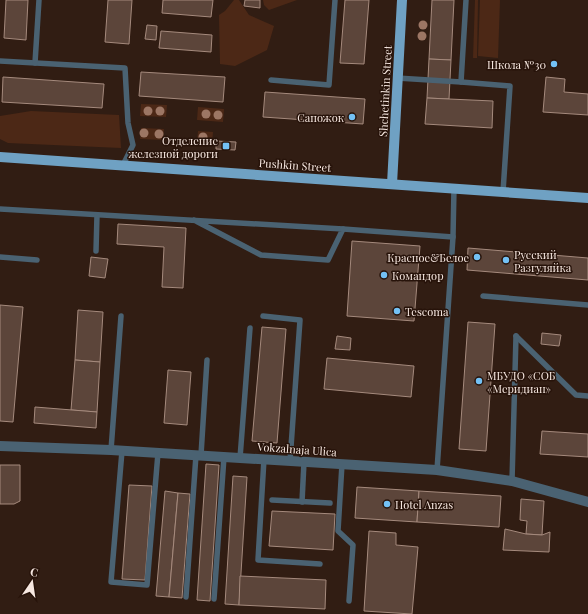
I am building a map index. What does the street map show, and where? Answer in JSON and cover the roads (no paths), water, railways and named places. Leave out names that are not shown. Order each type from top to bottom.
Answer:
[{"type":"main road","name":"Shchetinkin Street","points":[[392,184],[402,0]]},
{"type":"main road","name":"Pushkin Street","points":[[0,157],[588,198]]},
{"type":"street","name":"Vokzalnaja Ulica","points":[[0,446],[111,450],[437,470],[512,481],[588,502]]},
{"type":"lane","points":[[35,63],[39,0]]},
{"type":"lane","points":[[271,80],[329,85],[335,0]]},
{"type":"lane","points":[[461,82],[466,0]]},
{"type":"lane","points":[[0,61],[125,68],[128,123],[133,145],[123,165]]},
{"type":"lane","points":[[398,78],[510,86],[503,192]]},
{"type":"lane","points":[[437,470],[454,188]]},
{"type":"lane","points":[[0,210],[343,229],[452,238]]},
{"type":"lane","points":[[96,251],[97,215]]},
{"type":"lane","points":[[194,220],[260,255],[328,260],[343,229]]},
{"type":"lane","points":[[0,257],[37,260]]},
{"type":"lane","points":[[482,296],[588,305]]},
{"type":"lane","points":[[111,450],[121,316]]},
{"type":"lane","points":[[263,316],[300,320],[290,461]]},
{"type":"lane","points":[[240,458],[250,328]]},
{"type":"lane","points":[[512,481],[516,336],[576,395],[588,396]]},
{"type":"lane","points":[[186,597],[208,360]]},
{"type":"lane","points":[[122,451],[111,582],[147,585],[158,453]]},
{"type":"lane","points":[[214,599],[224,457]]},
{"type":"lane","points":[[264,459],[258,560],[320,564]]},
{"type":"lane","points":[[302,502],[304,462]]},
{"type":"lane","points":[[342,464],[338,532],[353,545],[349,601]]},
{"type":"lane","points":[[272,500],[330,503]]},
{"type":"place","name":"Школа №30","points":[[554,64]]},
{"type":"place","name":"Сапожок","points":[[352,117]]},
{"type":"place","name":"Отделение железной дороги","points":[[226,146]]},
{"type":"place","name":"Красное&Белое","points":[[477,257]]},
{"type":"place","name":"Русский Разгуляйка","points":[[506,260]]},
{"type":"place","name":"Командор","points":[[384,275]]},
{"type":"place","name":"Tescoma","points":[[397,311]]},
{"type":"place","name":"МБУДО «СОБ «Меридиан»","points":[[479,381]]},
{"type":"place","name":"Hotel Anzas","points":[[387,504]]}]
